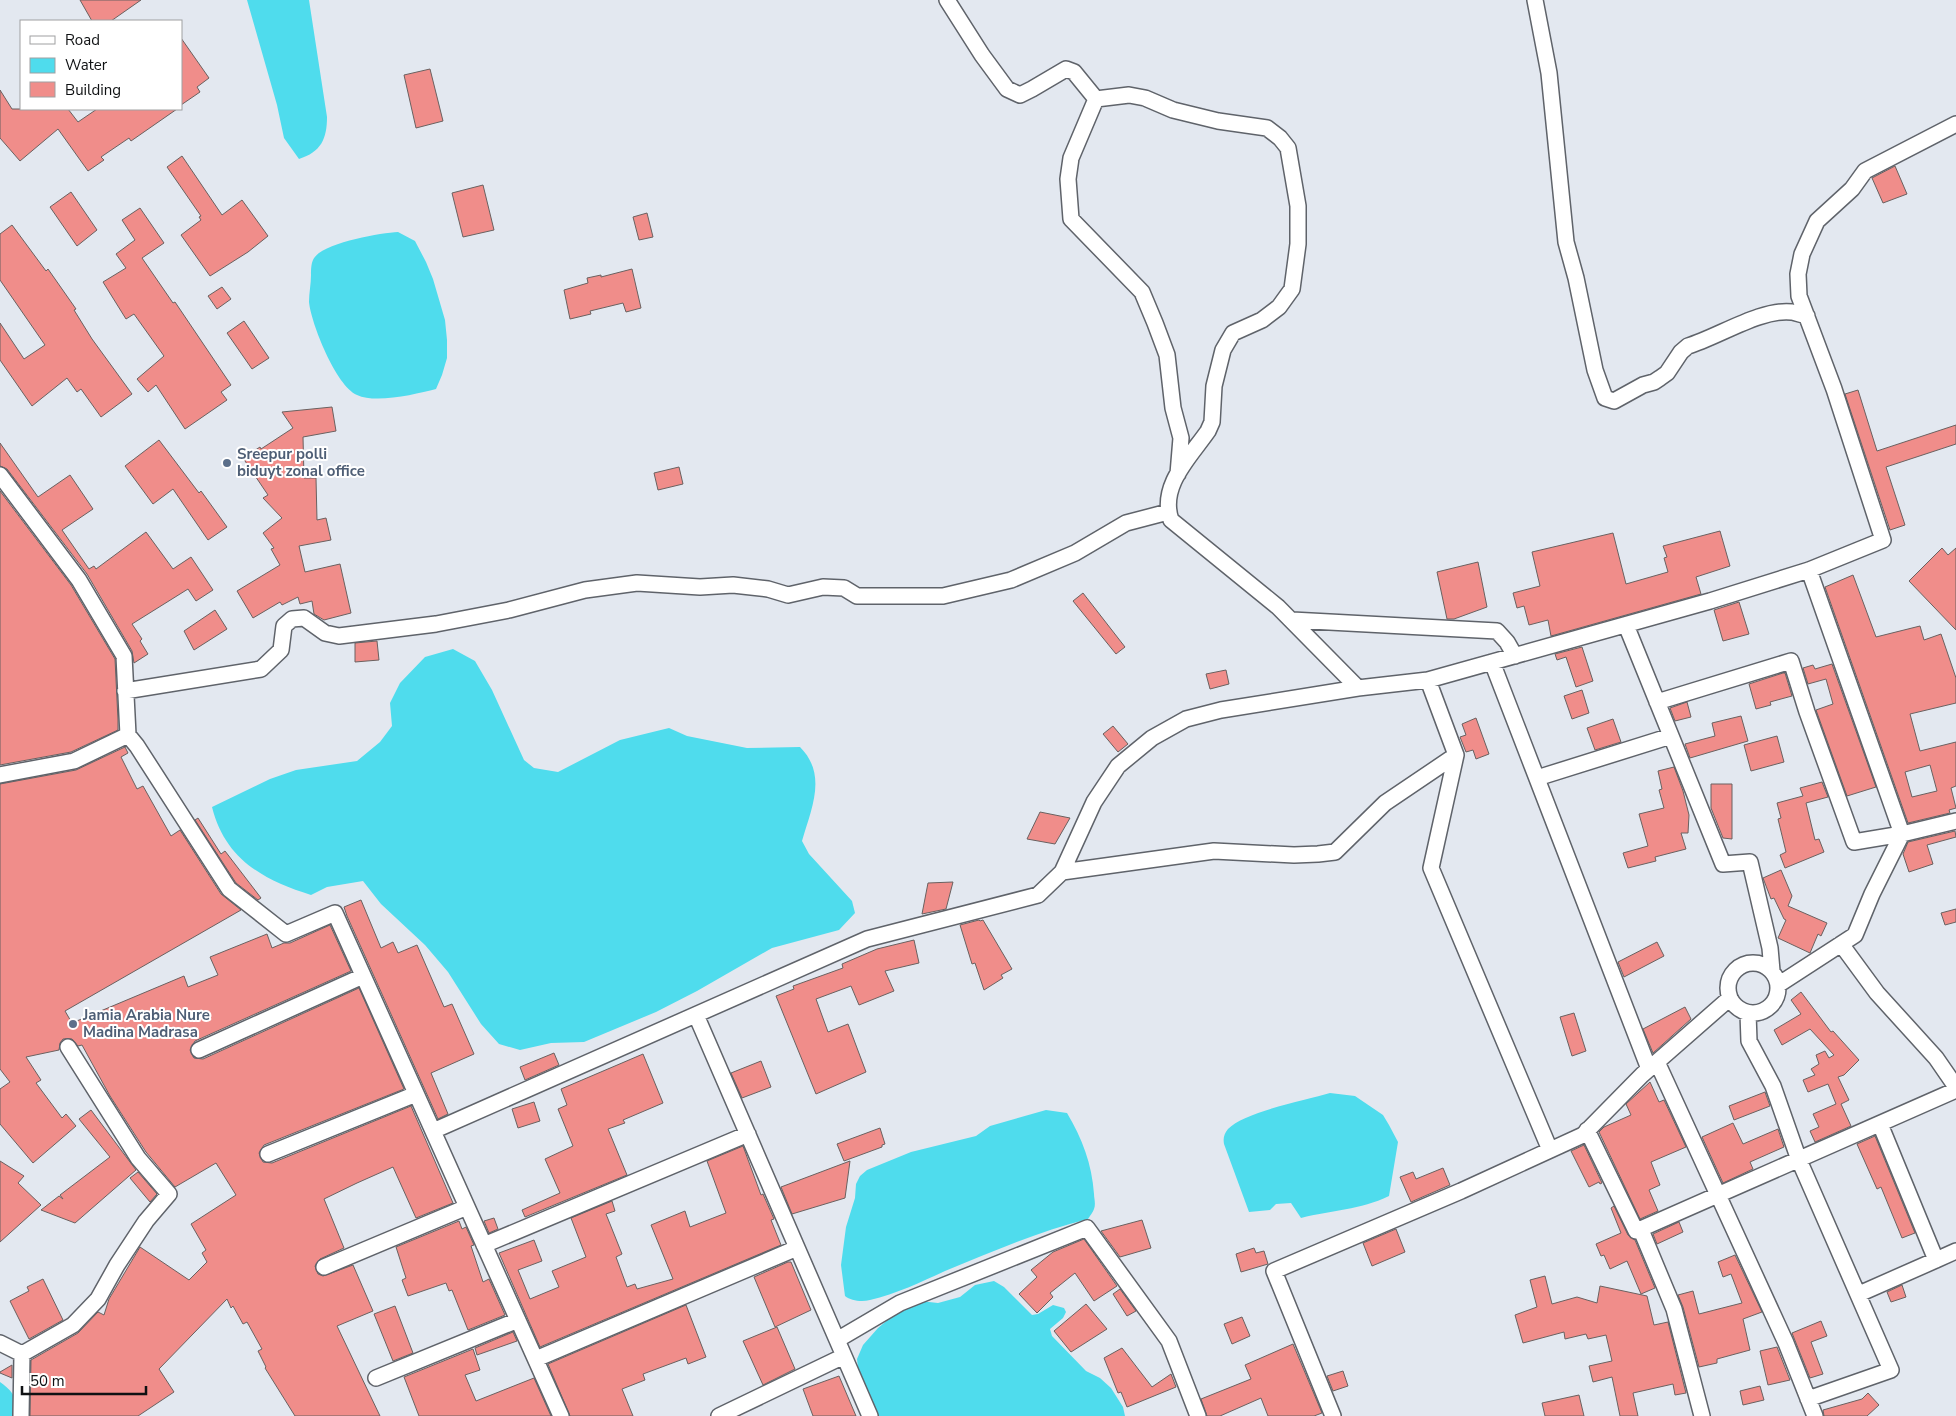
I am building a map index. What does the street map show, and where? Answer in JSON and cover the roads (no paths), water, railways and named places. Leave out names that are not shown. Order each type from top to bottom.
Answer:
[{"type":"street","points":[[947,0],[982,56],[1007,89],[1020,95],[1066,69],[1074,72],[1096,99]]},
{"type":"street","points":[[1535,0],[1549,73],[1566,242],[1576,278],[1595,370],[1605,398],[1614,401],[1643,385],[1654,382],[1667,373],[1681,352],[1688,346],[1749,321],[1775,313],[1791,312],[1807,316]]},
{"type":"street","points":[[1096,99],[1129,94],[1145,98],[1173,110],[1218,121],[1267,128],[1280,138],[1288,148],[1298,206],[1298,244],[1292,289],[1279,307],[1262,320],[1232,333],[1223,350],[1214,386],[1212,422],[1208,431],[1178,474],[1168,494],[1168,512],[1171,520],[1292,620],[1358,688]]},
{"type":"street","points":[[1096,99],[1071,158],[1068,179],[1070,219],[1142,292],[1167,355],[1173,408],[1181,438],[1178,474]]},
{"type":"street","points":[[433,1131],[867,939],[1038,895],[1062,872],[1094,802],[1118,766],[1152,738],[1186,719],[1221,710],[1358,688],[1428,680],[1710,601],[1809,570],[1883,540],[1834,390],[1799,296],[1798,274],[1802,254],[1817,221],[1852,189],[1865,171],[1956,124]]},
{"type":"street","points":[[0,475],[79,580],[124,656],[128,735],[137,746],[228,889],[286,934],[334,913],[561,1416]]},
{"type":"street","points":[[125,691],[261,668],[281,650],[284,626],[292,619],[304,618],[324,633],[339,636],[436,624],[509,610],[585,590],[637,583],[700,586],[733,585],[768,589],[788,595],[823,587],[844,588],[857,596],[943,596],[1011,580],[1075,553],[1126,523],[1168,512]]},
{"type":"street","points":[[1778,985],[1855,935],[1872,894],[1902,834],[1809,570]]},
{"type":"street","points":[[1292,620],[1497,631],[1507,642],[1515,656]]},
{"type":"street","points":[[1626,625],[1723,864],[1750,862],[1770,948],[1772,971],[1778,985],[1775,1000],[1764,1011],[1748,1013],[1734,1005],[1730,998],[1728,983],[1731,975],[1742,965],[1750,962],[1758,963],[1772,971]]},
{"type":"street","points":[[1657,702],[1791,661],[1807,712],[1854,842],[1902,834],[1956,821]]},
{"type":"street","points":[[1492,662],[1653,1066],[1719,1195],[1786,1343],[1815,1416]]},
{"type":"street","points":[[1428,680],[1456,754],[1431,868],[1550,1150]]},
{"type":"street","points":[[0,775],[74,760],[128,735]]},
{"type":"street","points":[[1537,778],[1671,736]]},
{"type":"street","points":[[1062,872],[1214,851],[1294,854],[1334,852],[1385,803],[1456,754]]},
{"type":"street","points":[[1588,1130],[1636,1232],[1880,1124],[1955,1093],[1936,1058],[1877,993],[1841,944]]},
{"type":"street","points":[[199,1050],[363,976]]},
{"type":"street","points":[[1333,1416],[1274,1271],[1461,1191],[1583,1135],[1653,1066],[1730,998]]},
{"type":"street","points":[[1748,1013],[1749,1040],[1772,1086],[1799,1160],[1891,1370],[1808,1399]]},
{"type":"street","points":[[696,1015],[870,1416]]},
{"type":"street","points":[[22,1354],[73,1325],[98,1299],[117,1265],[146,1221],[169,1194],[138,1158],[68,1047]]},
{"type":"street","points":[[268,1154],[416,1094]]},
{"type":"street","points":[[1880,1124],[1936,1260]]},
{"type":"street","points":[[484,1245],[748,1134]]},
{"type":"street","points":[[324,1267],[467,1208]]},
{"type":"street","points":[[837,1340],[900,1304],[1087,1228],[1169,1340],[1198,1416]]},
{"type":"street","points":[[1641,1230],[1674,1309],[1702,1416]]},
{"type":"street","points":[[536,1359],[797,1248]]},
{"type":"street","points":[[1858,1294],[1956,1251]]},
{"type":"street","points":[[376,1378],[518,1320]]},
{"type":"street","points":[[0,1343],[22,1354]]},
{"type":"street","points":[[20,1416],[22,1354]]},
{"type":"street","points":[[719,1416],[844,1356]]},
{"type":"water","points":[[247,0],[309,0],[327,125],[324,138],[318,148],[313,153],[299,159],[284,138],[277,105]]},
{"type":"water","points":[[398,232],[415,241],[433,279],[445,320],[447,358],[436,389],[396,397],[365,398],[349,389],[341,380],[326,353],[314,324],[309,302],[312,263],[318,254],[338,244],[378,234]]},
{"type":"water","points":[[453,649],[475,661],[492,690],[524,760],[534,768],[558,772],[620,740],[669,728],[687,736],[747,748],[800,747],[813,769],[815,781],[813,805],[802,841],[809,854],[852,901],[855,913],[839,930],[772,948],[656,1012],[584,1042],[551,1043],[520,1050],[499,1044],[481,1024],[448,972],[425,945],[381,904],[363,881],[327,887],[311,895],[277,882],[248,865],[236,854],[226,841],[212,807],[270,779],[296,770],[357,761],[380,742],[392,726],[390,703],[400,683],[425,657]]},
{"type":"water","points":[[1330,1093],[1355,1096],[1383,1115],[1389,1125],[1398,1142],[1389,1196],[1357,1207],[1301,1218],[1291,1203],[1276,1204],[1270,1210],[1249,1212],[1224,1144],[1224,1136],[1228,1129],[1247,1117],[1261,1112]]},
{"type":"water","points":[[1046,1110],[1067,1113],[1082,1142],[1089,1162],[1095,1201],[1094,1209],[1088,1219],[1016,1242],[889,1294],[864,1301],[853,1300],[845,1296],[841,1265],[846,1227],[855,1198],[856,1184],[860,1176],[867,1170],[911,1152],[976,1136],[990,1126]]},
{"type":"water","points":[[994,1281],[1004,1287],[1032,1315],[1038,1314],[1053,1305],[1064,1308],[1066,1312],[1063,1318],[1050,1329],[1052,1336],[1086,1371],[1100,1378],[1111,1388],[1123,1407],[1125,1416],[875,1416],[858,1368],[857,1359],[863,1345],[878,1328],[902,1308],[920,1301],[938,1303],[960,1297],[975,1285]]},
{"type":"water","points":[[0,1382],[14,1396],[14,1416],[0,1416]]},
{"type":"place","name":"Sreepur polli biduyt zonal office","points":[[227,463]]},
{"type":"place","name":"Jamia Arabia Nure Madina Madrasa","points":[[73,1024]]}]
